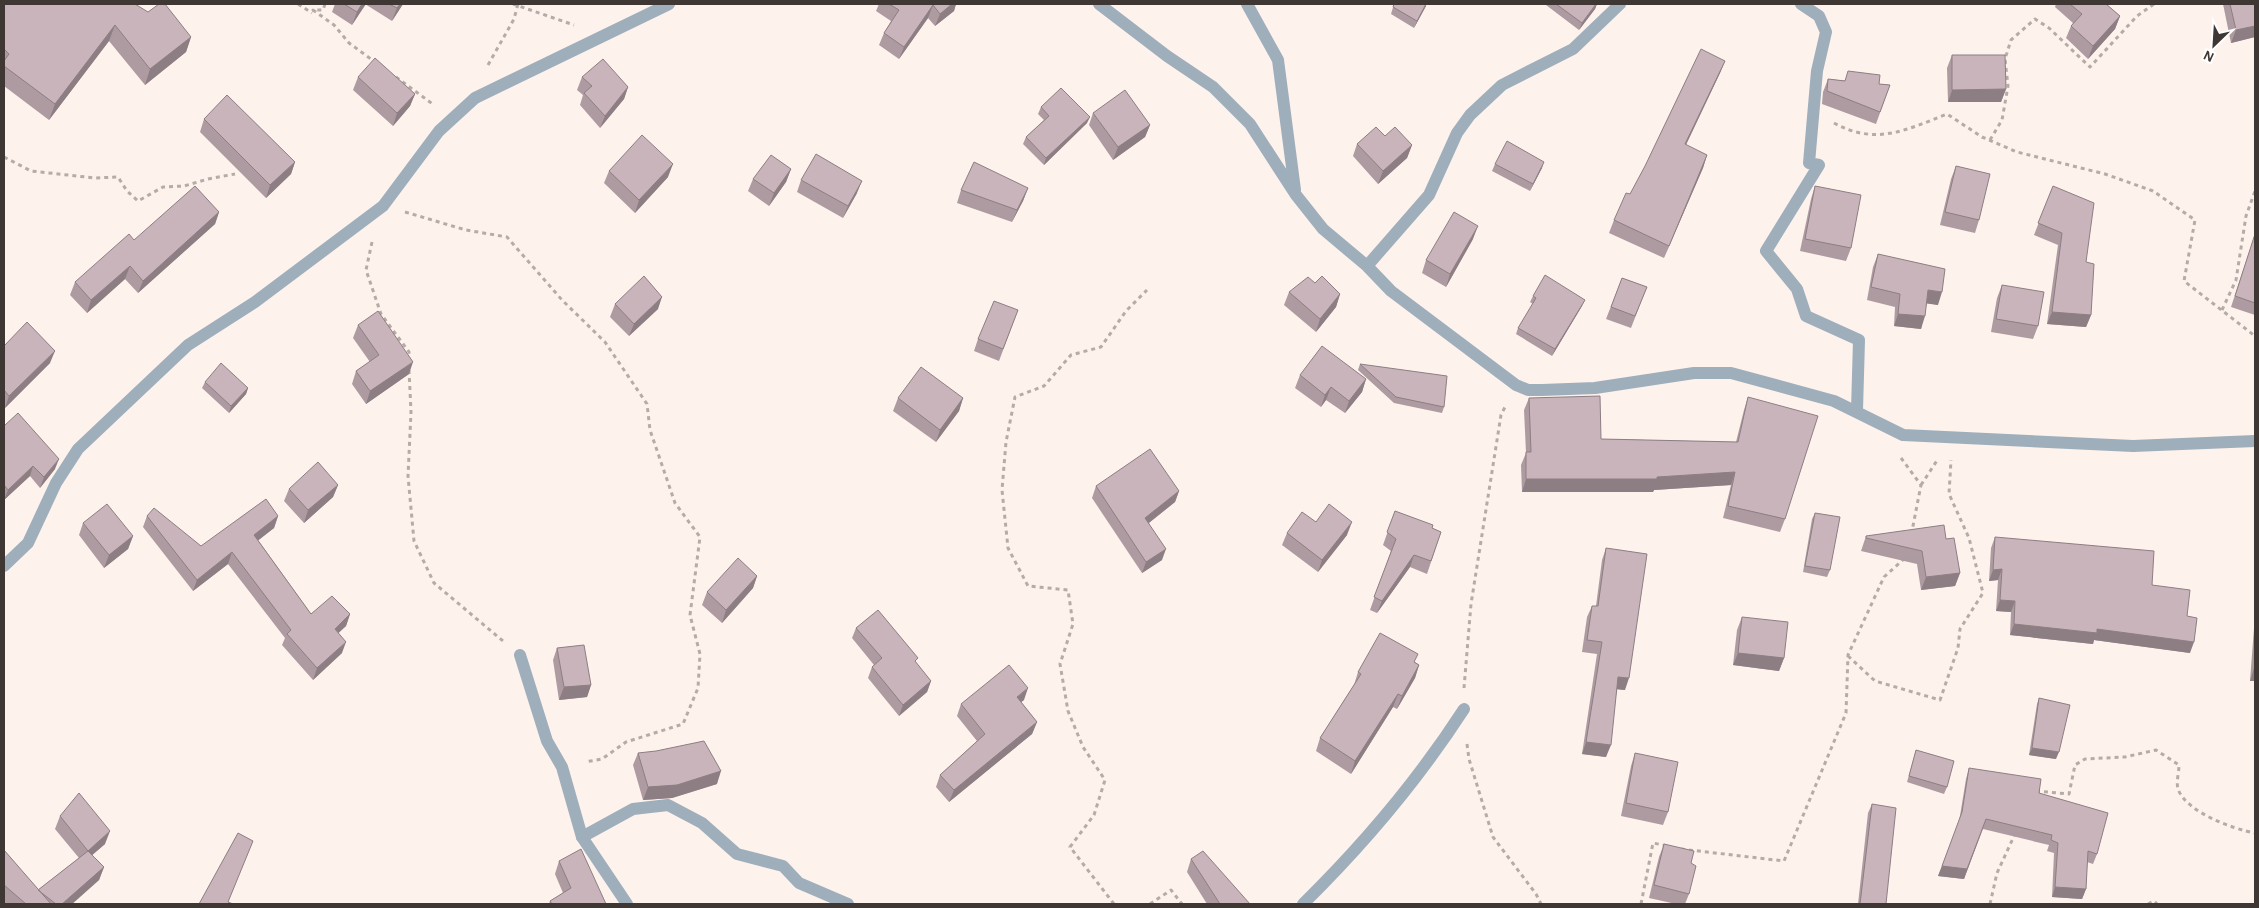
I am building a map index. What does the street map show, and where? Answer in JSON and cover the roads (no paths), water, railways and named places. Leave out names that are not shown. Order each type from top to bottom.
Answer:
[{"type":"street","points":[[4,566],[28,543],[56,483],[78,449],[188,345],[255,302],[383,206],[439,131],[475,98],[669,4]]},
{"type":"street","points":[[1099,4],[1167,56],[1213,87],[1250,124],[1296,195],[1323,229],[1368,266],[1391,291],[1516,384],[1528,390],[1595,388],[1694,373],[1731,373],[1834,401],[1857,410],[1884,427],[1903,435],[1952,439],[2133,446],[2255,441]]},
{"type":"street","points":[[1247,4],[1278,60],[1296,195]]},
{"type":"street","points":[[1368,266],[1429,195],[1457,133],[1470,115],[1502,85],[1573,50],[1620,4]]},
{"type":"street","points":[[1802,4],[1819,16],[1826,32],[1817,71],[1812,111],[1809,163],[1819,165],[1766,251],[1797,289],[1806,316],[1859,340],[1857,410]]},
{"type":"street","points":[[520,655],[547,740],[562,767],[582,837],[627,904]]},
{"type":"street","points":[[1302,904],[1329,879],[1394,806],[1440,747],[1464,709]]},
{"type":"street","points":[[582,837],[633,809],[668,805],[702,823],[737,854],[783,866],[799,882],[848,904]]}]
